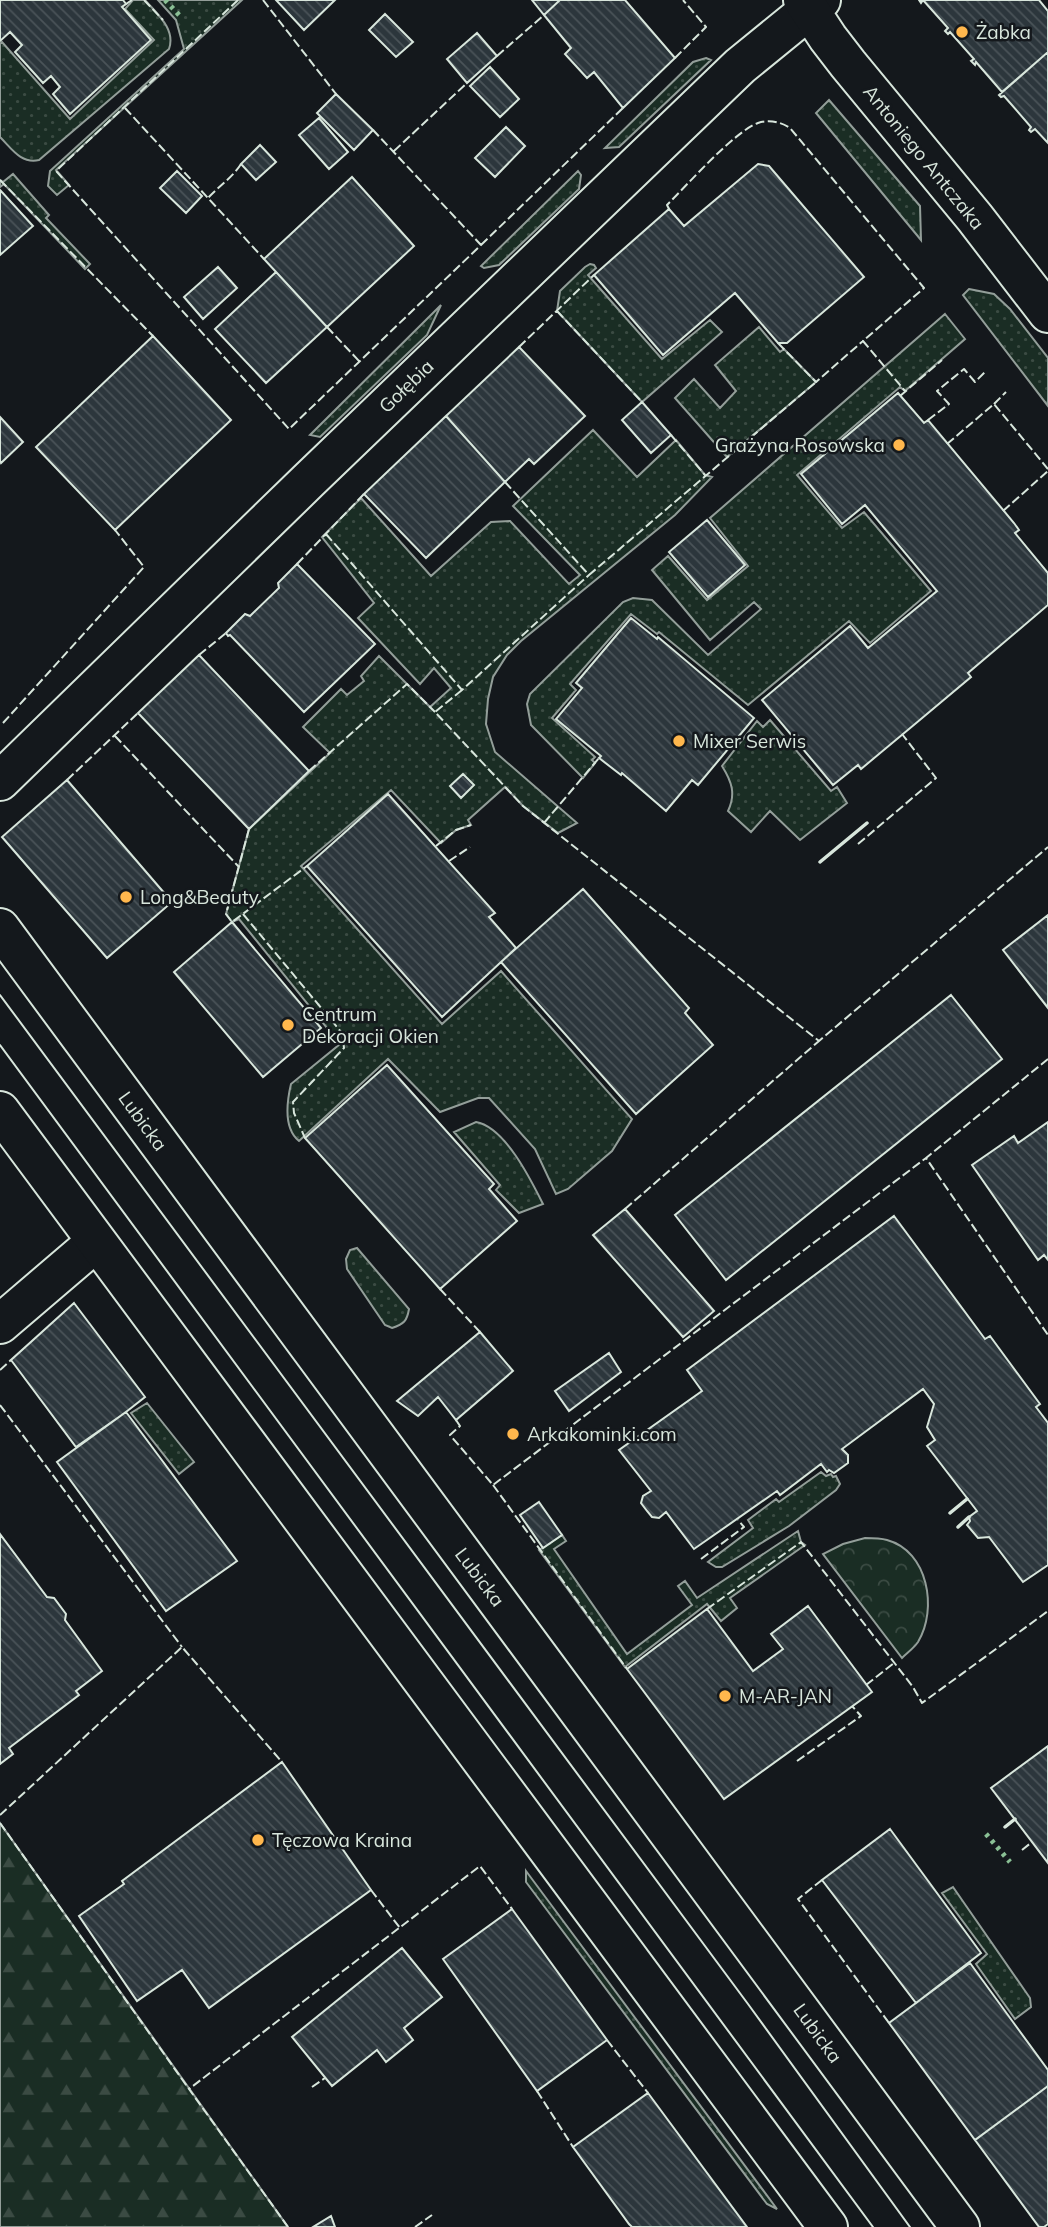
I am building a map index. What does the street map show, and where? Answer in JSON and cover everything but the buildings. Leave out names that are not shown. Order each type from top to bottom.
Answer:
[{"type":"main road","name":"Antoniego Antczaka","points":[[811,3],[828,38],[975,218],[1048,313]]},
{"type":"main road","name":"Gołębia","points":[[0,781],[269,518],[731,75],[811,3]]},
{"type":"main road","name":"Lubicka","points":[[0,928],[960,2227]]},
{"type":"main road","points":[[0,1111],[828,2227]]},
{"type":"main road","points":[[0,1324],[96,1242]]},
{"type":"green space","points":[[133,0],[145,0],[164,22],[170,35],[169,49],[39,160],[22,158],[0,137],[0,44],[2,42],[70,119],[154,40],[125,9]]},
{"type":"green space","points":[[158,0],[242,0],[56,170],[69,185],[57,195],[48,186],[50,171],[184,49],[176,20]]},
{"type":"green space","points":[[706,58],[711,60],[619,147],[605,148],[693,62]]},
{"type":"green space","points":[[829,100],[920,206],[921,240],[816,113]]},
{"type":"green space","points":[[578,171],[581,175],[579,189],[499,265],[484,268],[481,266]]},
{"type":"green space","points":[[13,174],[49,215],[46,218],[90,264],[85,269],[4,184],[0,187],[0,180],[3,182]]},
{"type":"green space","points":[[590,264],[596,268],[588,275],[662,359],[710,320],[722,332],[642,402],[557,311],[560,291]]},
{"type":"green space","points":[[969,289],[994,294],[1010,309],[1048,358],[1048,406],[963,295]]},
{"type":"green space","points":[[441,305],[427,335],[320,437],[310,435]]},
{"type":"green space","points":[[945,314],[965,339],[905,391],[900,387],[797,475],[842,528],[864,512],[931,591],[870,643],[849,621],[748,705],[659,632],[657,634],[631,614],[570,684],[576,690],[552,718],[595,757],[592,760],[595,763],[583,778],[531,725],[527,704],[530,694],[623,602],[633,598],[652,600],[708,655],[761,609],[754,602],[710,640],[652,570],[668,556],[707,600],[748,566],[710,518]]},
{"type":"green space","points":[[759,327],[780,352],[784,349],[816,382],[727,457],[675,398],[694,379],[720,408],[736,391],[715,365]]},
{"type":"green space","points":[[593,430],[637,477],[676,440],[705,475],[712,477],[675,515],[521,641],[507,655],[493,677],[486,724],[495,752],[577,823],[558,833],[523,806],[505,787],[468,820],[471,825],[456,830],[441,843],[391,790],[301,866],[442,1024],[501,971],[632,1119],[612,1151],[568,1189],[556,1194],[535,1149],[489,1098],[478,1098],[440,1112],[388,1059],[299,1141],[288,1122],[291,1084],[340,1044],[239,919],[232,922],[226,914],[249,829],[330,753],[303,727],[341,689],[347,695],[364,681],[361,676],[379,656],[430,707],[451,688],[434,668],[420,684],[358,618],[374,603],[322,537],[361,498],[431,576],[491,522],[510,521],[569,584],[580,575],[513,506]]},
{"type":"green space","points":[[770,720],[831,791],[837,787],[847,803],[800,840],[770,811],[751,832],[728,811],[732,788],[722,766],[757,721],[763,727]]},
{"type":"green space","points":[[476,1122],[487,1126],[507,1144],[543,1204],[519,1213],[496,1190],[500,1185],[454,1132]]},
{"type":"green space","points":[[357,1248],[409,1309],[406,1319],[399,1325],[392,1328],[385,1325],[347,1269],[346,1259],[350,1250]]},
{"type":"green space","points":[[147,1403],[194,1462],[179,1474],[131,1413]]},
{"type":"green space","points":[[821,1472],[826,1476],[836,1476],[840,1484],[836,1490],[789,1526],[722,1567],[708,1562],[753,1528],[748,1520],[776,1499],[779,1502]]},
{"type":"green space","points":[[798,1531],[801,1542],[805,1545],[730,1598],[737,1608],[721,1621],[707,1604],[625,1667],[539,1550],[562,1535],[566,1541],[554,1549],[627,1654],[692,1605],[678,1586],[685,1581],[697,1598]]},
{"type":"green space","points":[[865,1538],[884,1539],[901,1546],[920,1568],[925,1583],[928,1598],[924,1629],[916,1644],[902,1658],[823,1554],[843,1544]]},
{"type":"green space","points":[[0,1823],[288,2227],[0,2227]]},
{"type":"green space","points":[[526,1871],[777,2209],[767,2204],[526,1882]]},
{"type":"green space","points":[[953,1887],[1030,1998],[1031,2007],[1015,2019],[976,1964],[987,1954],[942,1893]]},
{"type":"tram line","points":[[0,995],[748,2004],[910,2227]]},
{"type":"tram line","points":[[0,1045],[873,2227]]},
{"type":"hedge","points":[[165,0],[181,17]]},
{"type":"hedge","points":[[986,1834],[1010,1862]]},
{"type":"fence","points":[[126,4],[132,0]]},
{"type":"fence","points":[[144,0],[163,20]]},
{"type":"fence","points":[[238,0],[56,171],[289,429],[481,245],[373,130]]},
{"type":"fence","points":[[263,0],[336,94]]},
{"type":"fence","points":[[675,58],[706,27],[683,0]]},
{"type":"fence","points":[[497,56],[544,15]]},
{"type":"fence","points":[[394,151],[467,83]]},
{"type":"fence","points":[[125,108],[208,198]]},
{"type":"fence","points":[[481,245],[623,108]]},
{"type":"fence","points":[[669,209],[667,205],[699,172],[748,128],[771,121],[790,128],[924,288],[863,341],[905,391]]},
{"type":"fence","points":[[241,164],[208,198],[264,259]]},
{"type":"fence","points":[[0,180],[153,336]]},
{"type":"fence","points":[[519,347],[594,275]]},
{"type":"fence","points":[[557,311],[642,402]]},
{"type":"fence","points":[[327,327],[359,361]]},
{"type":"fence","points":[[778,343],[816,382],[863,341]]},
{"type":"fence","points":[[900,396],[942,360]]},
{"type":"fence","points":[[928,420],[949,404],[937,391],[964,369],[975,382],[986,371]]},
{"type":"fence","points":[[505,482],[589,575],[816,382]]},
{"type":"fence","points":[[994,404],[1006,392]]},
{"type":"fence","points":[[947,444],[994,404],[1048,469]]},
{"type":"fence","points":[[671,435],[705,475]]},
{"type":"fence","points":[[1003,511],[1048,471]]},
{"type":"fence","points":[[297,564],[364,494]]},
{"type":"fence","points":[[3,723],[144,567],[115,530]]},
{"type":"fence","points":[[326,534],[462,690],[589,575]]},
{"type":"fence","points":[[199,655],[226,633]]},
{"type":"fence","points":[[309,771],[407,684],[435,712]]},
{"type":"fence","points":[[462,690],[435,712],[523,806],[819,1041],[1048,847]]},
{"type":"fence","points":[[67,780],[138,713]]},
{"type":"fence","points":[[858,844],[936,778],[902,734]]},
{"type":"fence","points":[[115,736],[239,867]]},
{"type":"fence","points":[[544,823],[599,758]]},
{"type":"fence","points":[[436,846],[456,830],[471,825]]},
{"type":"fence","points":[[249,829],[226,914],[232,922],[307,866]]},
{"type":"fence","points":[[449,861],[470,847]]},
{"type":"fence","points":[[243,914],[342,1033],[344,1048],[293,1102],[294,1113],[305,1138]]},
{"type":"fence","points":[[625,1209],[819,1041]]},
{"type":"fence","points":[[1048,1059],[926,1158],[1048,1335]]},
{"type":"fence","points":[[456,1420],[460,1426],[450,1435],[493,1485],[926,1158]]},
{"type":"fence","points":[[440,1289],[480,1332]]},
{"type":"fence","points":[[0,1370],[11,1360]]},
{"type":"fence","points":[[0,1405],[182,1647]]},
{"type":"fence","points":[[493,1485],[627,1669]]},
{"type":"fence","points":[[701,1559],[744,1527],[738,1520]]},
{"type":"fence","points":[[707,1609],[801,1542],[913,1687],[922,1703],[1048,1611]]},
{"type":"fence","points":[[0,1815],[182,1647],[282,1762]]},
{"type":"fence","points":[[866,1685],[894,1663]]},
{"type":"fence","points":[[797,1761],[861,1716],[852,1706]]},
{"type":"fence","points":[[0,1823],[189,2089]]},
{"type":"fence","points":[[1022,1850],[1032,1842]]},
{"type":"fence","points":[[288,2227],[189,2089],[480,1866],[512,1909]]},
{"type":"fence","points":[[822,1880],[798,1899],[889,2023]]},
{"type":"fence","points":[[371,1890],[400,1928]]},
{"type":"fence","points":[[607,2040],[648,2093]]},
{"type":"fence","points":[[312,2087],[325,2078]]},
{"type":"fence","points":[[537,2091],[573,2147]]},
{"type":"fence","points":[[415,2227],[432,2215]]},
{"type":"wall","points":[[820,862],[867,823]]},
{"type":"wall","points":[[950,1513],[967,1499]]},
{"type":"wall","points":[[958,1527],[969,1517]]},
{"type":"wall","points":[[1005,1827],[1015,1819]]},
{"type":"place","name":"Żabka","points":[[962,32]]},
{"type":"place","name":"Grażyna Rosowska","points":[[899,445]]},
{"type":"place","name":"Mixer Serwis","points":[[679,741]]},
{"type":"place","name":"Long&Beauty","points":[[126,897]]},
{"type":"place","name":"Centrum Dekoracji Okien","points":[[288,1025]]},
{"type":"place","name":"Arkakominki.com","points":[[513,1434]]},
{"type":"place","name":"M-AR-JAN","points":[[725,1696]]},
{"type":"place","name":"Tęczowa Kraina","points":[[258,1840]]}]
